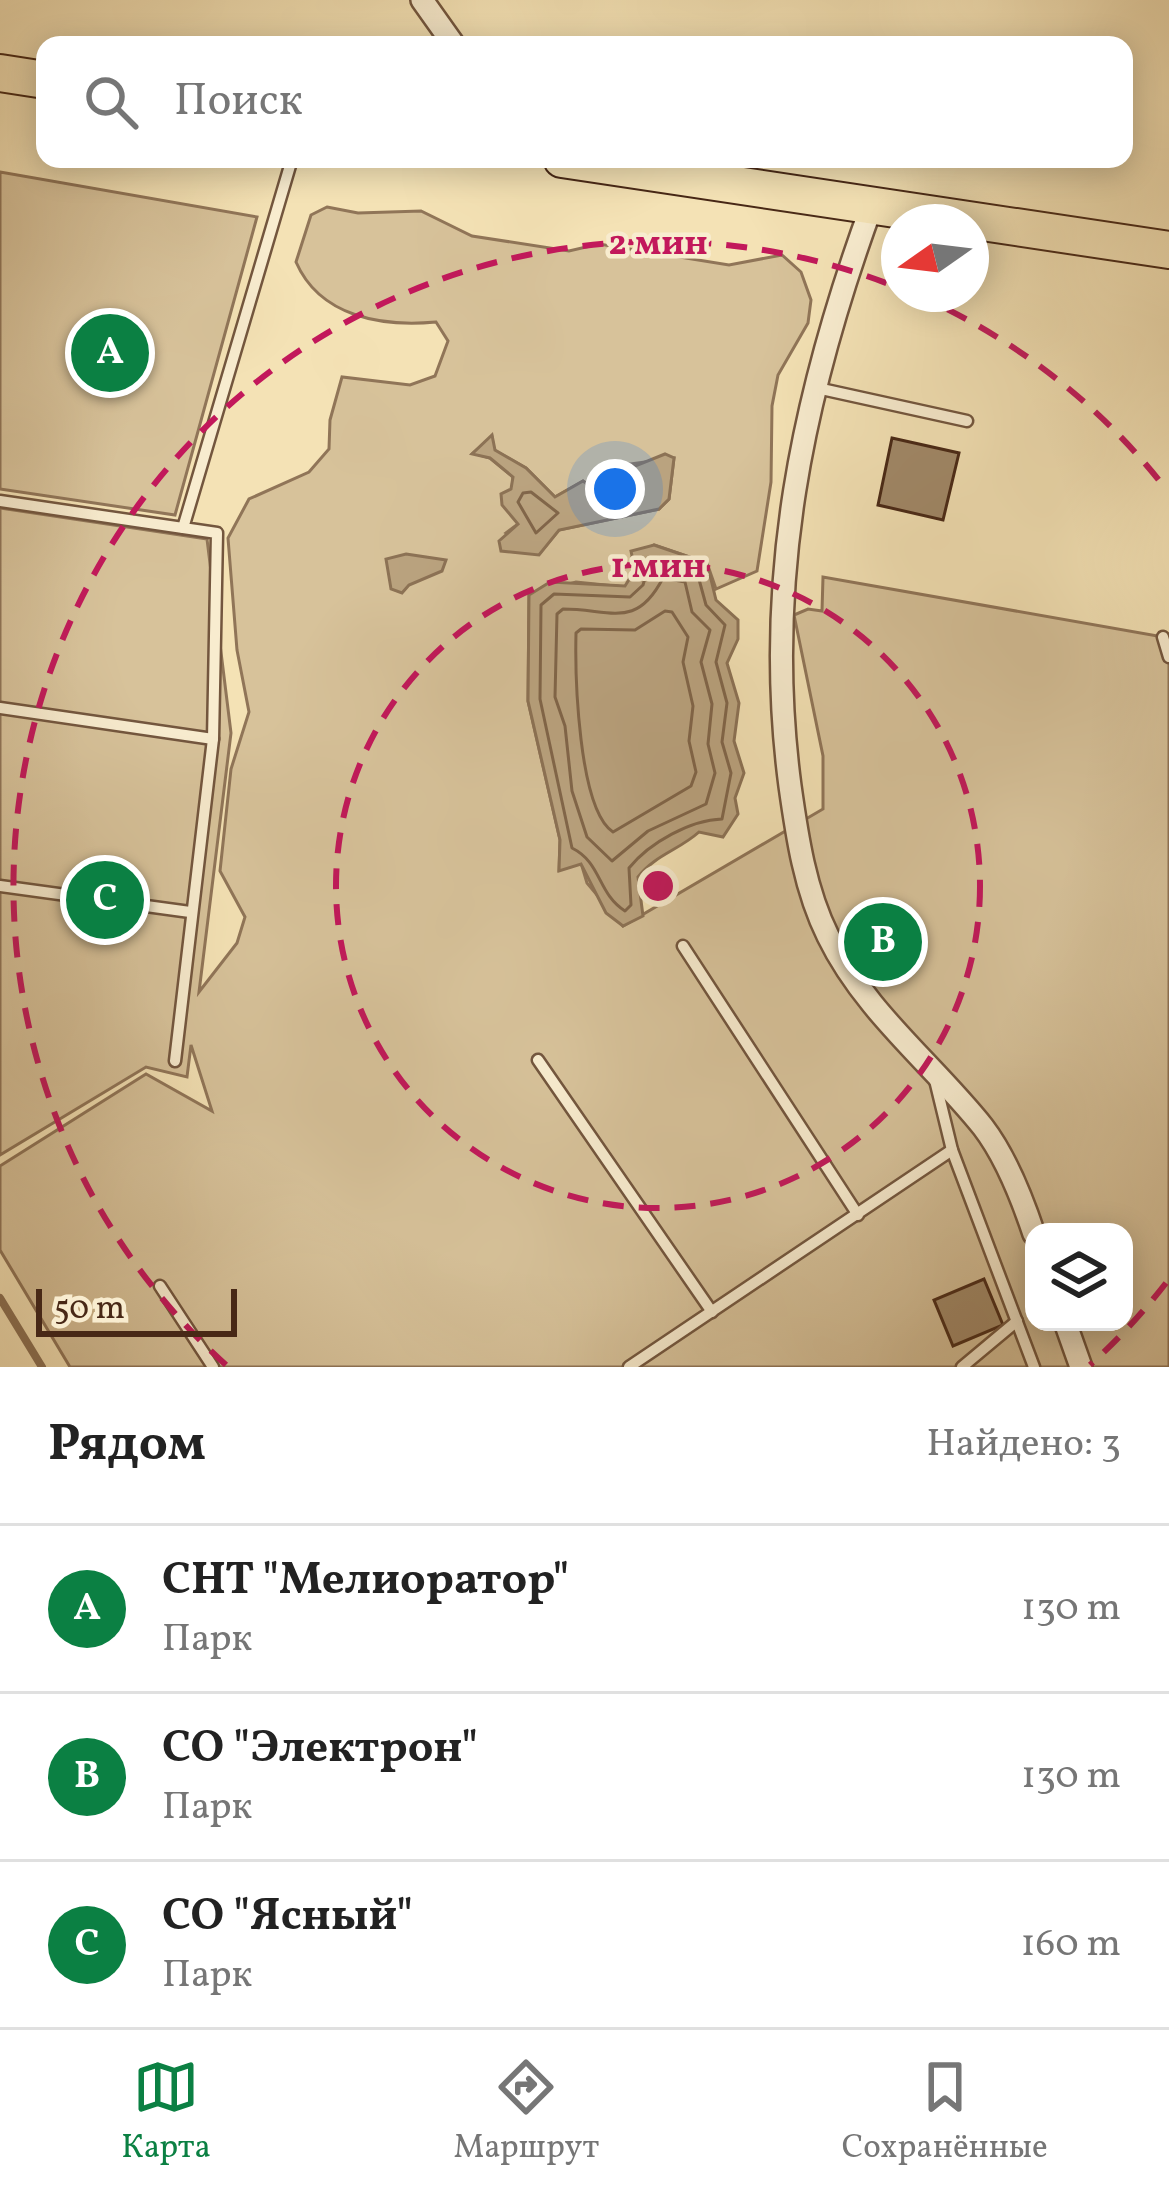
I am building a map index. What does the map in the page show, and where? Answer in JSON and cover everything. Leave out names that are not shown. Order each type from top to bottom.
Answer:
[{"type":"main road","points":[[0,73],[36,79]]},
{"type":"main road","points":[[623,168],[1169,250]]},
{"type":"street","points":[[422,0],[448,36]]},
{"type":"street","points":[[872,205],[837,301],[814,388],[779,587],[781,715],[799,850],[827,935],[874,1008],[984,1129],[1030,1223]]},
{"type":"street","points":[[1068,1331],[1081,1367]]},
{"type":"lane","points":[[183,528],[289,168]]},
{"type":"lane","points":[[814,388],[967,421]]},
{"type":"lane","points":[[0,501],[217,533],[213,739],[176,1061]]},
{"type":"lane","points":[[1163,638],[1169,657]]},
{"type":"lane","points":[[0,708],[213,739]]},
{"type":"lane","points":[[0,886],[190,912]]},
{"type":"lane","points":[[683,946],[858,1215]]},
{"type":"lane","points":[[538,1060],[712,1312]]},
{"type":"lane","points":[[934,1077],[952,1150],[1034,1367]]},
{"type":"lane","points":[[629,1367],[952,1150]]},
{"type":"lane","points":[[160,1286],[213,1367]]},
{"type":"lane","points":[[962,1367],[1017,1321]]},
{"type":"shaded area","points":[[0,172],[257,217],[175,515],[0,489]]},
{"type":"shaded area","points":[[327,207],[358,213],[421,211],[472,236],[569,251],[599,244],[729,265],[782,255],[801,272],[811,300],[808,323],[778,375],[772,406],[771,482],[757,571],[716,589],[707,563],[654,545],[632,557],[635,570],[625,587],[576,582],[529,595],[528,701],[560,840],[559,870],[581,863],[587,883],[623,926],[823,809],[823,756],[794,615],[808,609],[822,611],[823,577],[1169,638],[1169,1367],[70,1367],[0,1250],[0,1166],[146,1074],[212,1111],[191,1045],[187,1077],[146,1067],[0,1155],[0,508],[207,539],[231,733],[199,992],[237,943],[245,917],[220,871],[231,769],[249,712],[237,650],[228,538],[249,499],[309,472],[329,449],[330,420],[342,377],[410,385],[435,376],[448,341],[436,322],[374,320],[337,306],[320,295],[296,262],[311,215]],"holes":[[[492,437],[494,450],[526,468],[555,497],[583,481],[602,494],[618,491],[626,478],[623,465],[674,458],[669,499],[659,509],[559,530],[539,554],[506,533],[518,524],[510,511],[513,477],[490,458],[473,453]]]},
{"type":"water","points":[[492,435],[495,450],[526,468],[555,497],[583,481],[601,494],[618,491],[626,478],[623,463],[633,467],[665,454],[674,458],[669,499],[659,509],[559,530],[539,555],[501,551],[499,541],[518,524],[502,505],[501,494],[511,489],[513,477],[490,458],[472,454]]},
{"type":"water","points":[[654,545],[707,563],[716,600],[738,620],[738,639],[727,663],[739,703],[734,741],[744,773],[735,798],[738,814],[723,837],[699,832],[645,869],[638,877],[643,916],[623,926],[606,913],[581,864],[559,871],[560,840],[528,701],[529,595],[550,582],[625,586],[635,570],[631,551]]},
{"type":"water","points":[[406,554],[446,560],[442,571],[409,585],[402,593],[391,589],[386,559]]},
{"type":"building","points":[[892,438],[959,453],[943,520],[878,505]]},
{"type":"building","points":[[984,1279],[1003,1325],[953,1346],[934,1300]]},
{"type":"waterway","points":[[0,1298],[42,1367]]},
{"type":"place","name":"СНТ \"Мелиоратор\"","points":[[110,353]]},
{"type":"place","name":"СО \"Ясный\"","points":[[105,900]]},
{"type":"place","name":"СО \"Электрон\"","points":[[883,942]]}]
